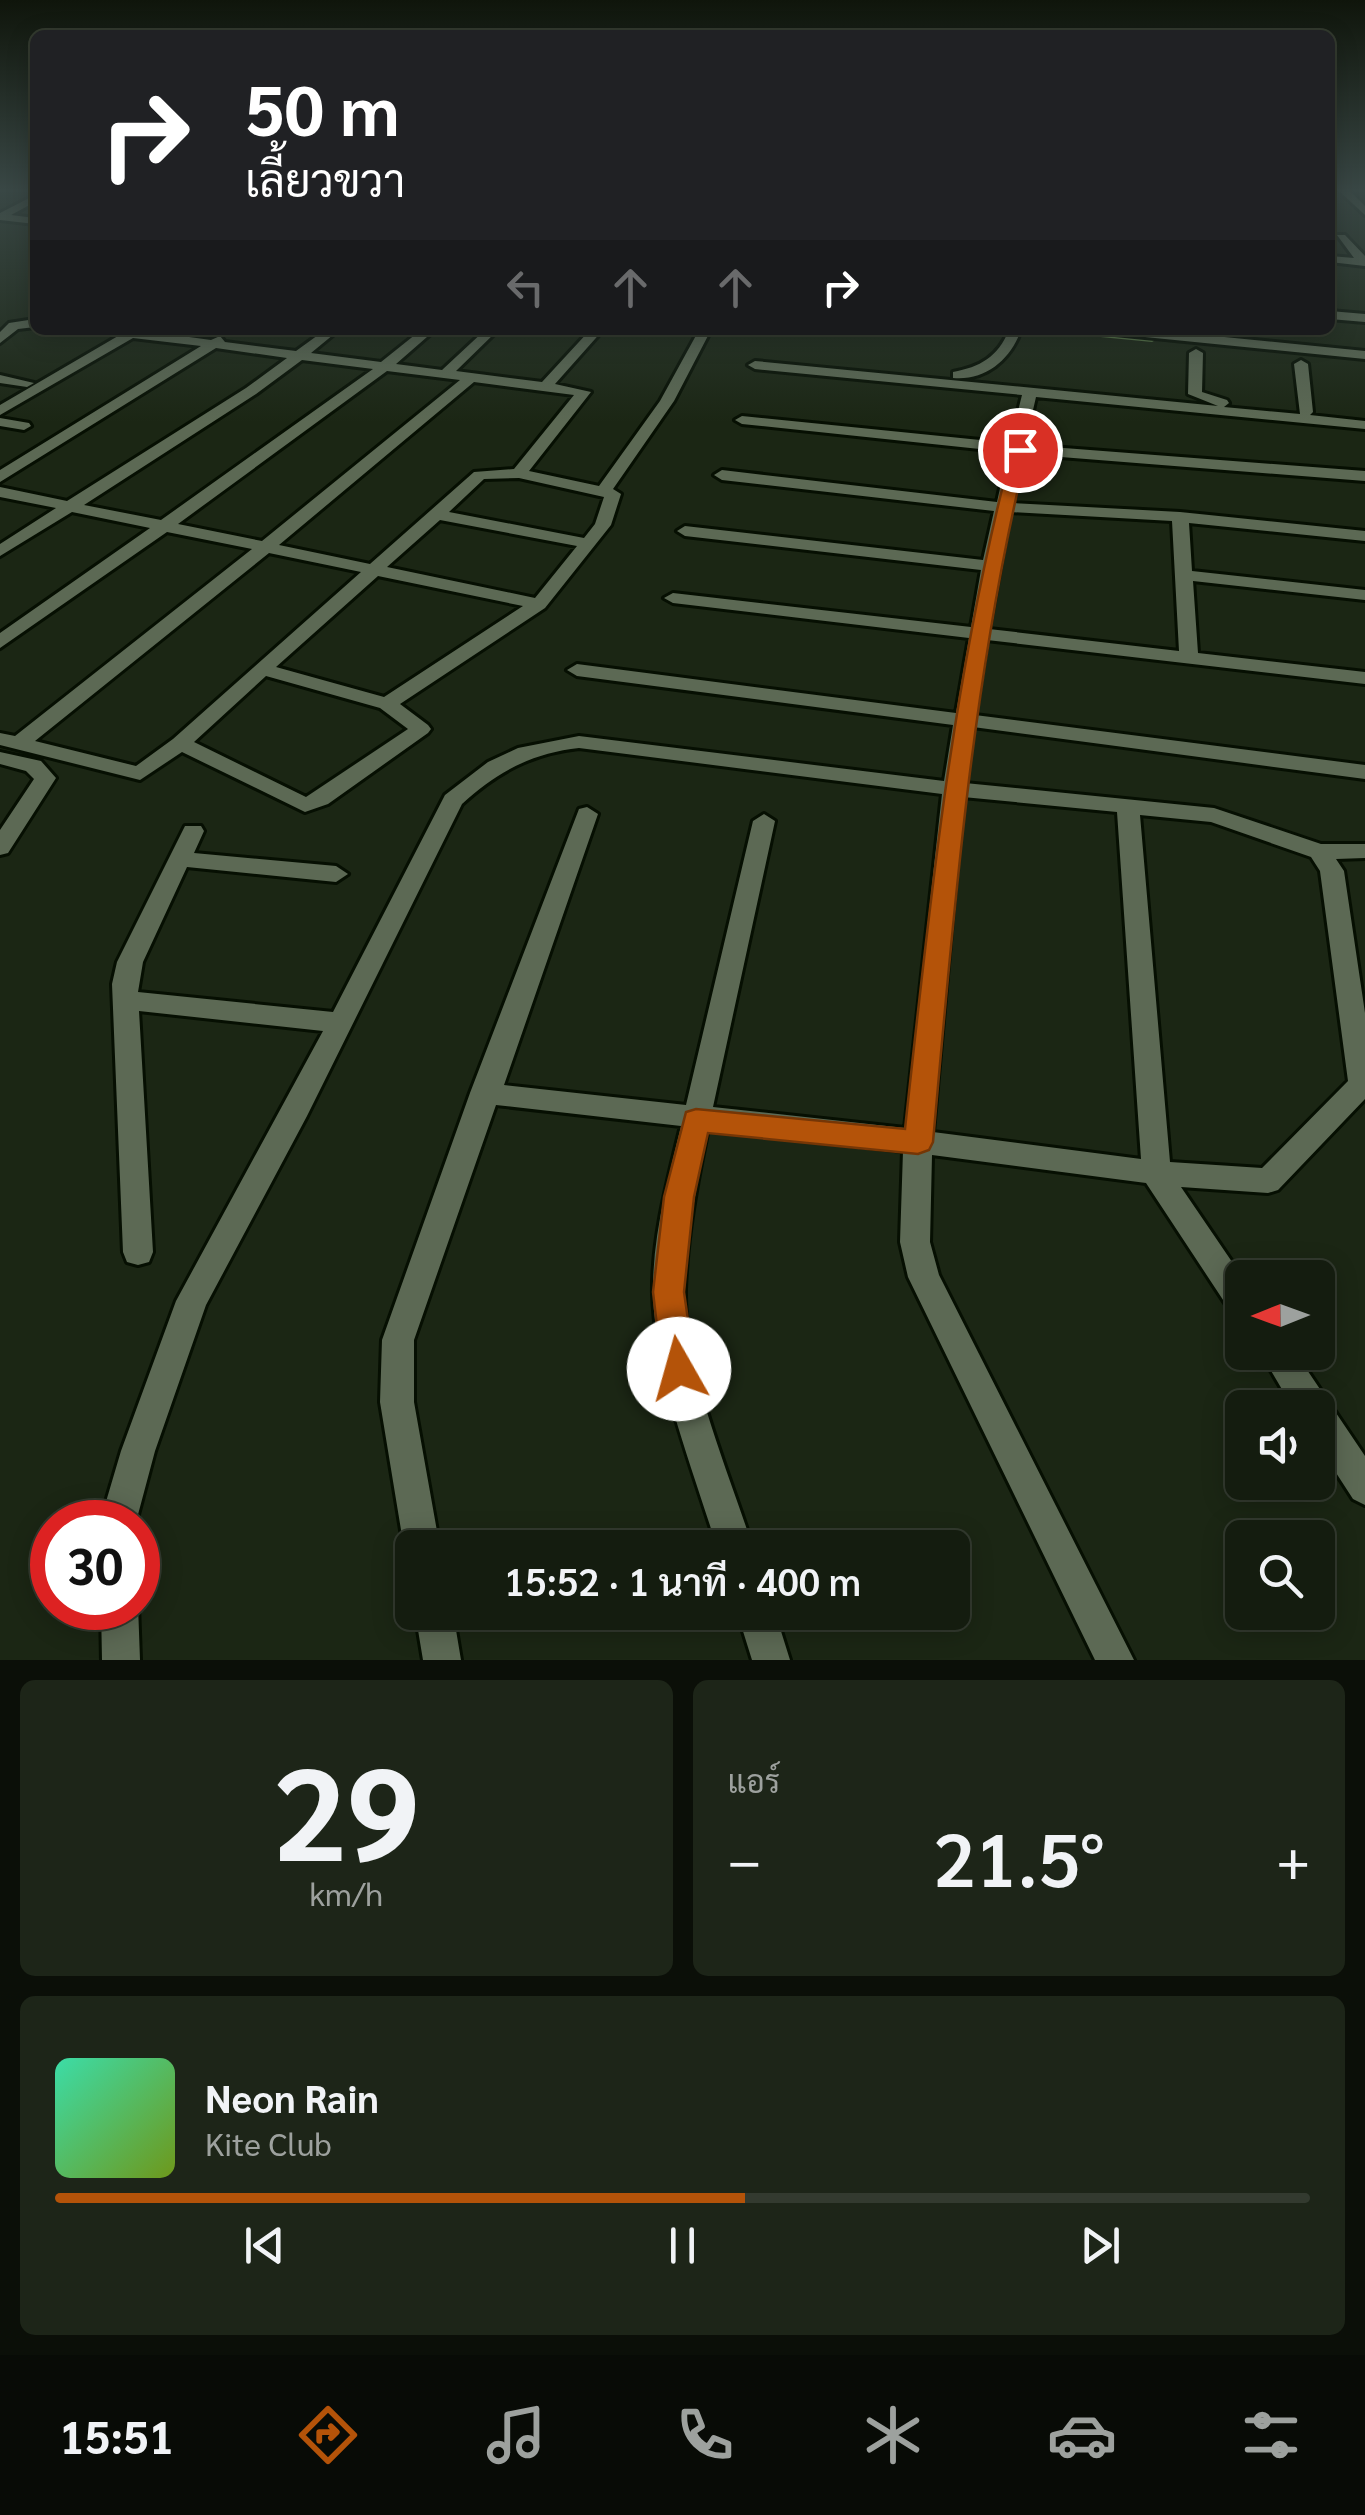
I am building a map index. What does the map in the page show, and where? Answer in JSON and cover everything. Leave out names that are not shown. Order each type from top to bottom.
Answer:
[{"type":"street","points":[[1335,315],[1365,318]]},
{"type":"street","points":[[0,339],[14,326],[30,324]]},
{"type":"street","points":[[0,398],[105,335]]},
{"type":"street","points":[[0,411],[128,335]]},
{"type":"street","points":[[156,335],[548,385],[586,394],[519,473]]},
{"type":"street","points":[[0,476],[228,335]]},
{"type":"street","points":[[0,551],[326,335]]},
{"type":"street","points":[[0,642],[167,525],[423,335]]},
{"type":"street","points":[[447,372],[487,335]]},
{"type":"street","points":[[548,385],[593,335]]},
{"type":"street","points":[[604,490],[667,401],[703,335]]},
{"type":"street","points":[[958,375],[979,372],[1000,355],[1012,335]]},
{"type":"street","points":[[1185,335],[1365,355]]},
{"type":"street","points":[[1196,353],[1199,398],[1365,416]]},
{"type":"street","points":[[1301,364],[1306,412]]},
{"type":"street","points":[[755,365],[1029,395],[1365,424]]},
{"type":"street","points":[[10,741],[266,546],[473,376]]},
{"type":"street","points":[[0,379],[26,383]]},
{"type":"street","points":[[1029,395],[1020,450],[1002,507],[990,566],[953,789],[918,1142],[915,1242],[924,1276],[1115,1660]]},
{"type":"street","points":[[742,420],[1020,450],[1365,476]]},
{"type":"street","points":[[0,422],[24,426]]},
{"type":"street","points":[[10,741],[140,773],[180,742],[480,475],[519,473],[613,494],[614,500],[590,544],[539,604],[387,704]]},
{"type":"street","points":[[722,475],[1002,507],[1180,517],[1365,536]]},
{"type":"street","points":[[0,492],[539,604]]},
{"type":"street","points":[[436,514],[590,544]]},
{"type":"street","points":[[1180,517],[1189,658]]},
{"type":"street","points":[[685,531],[990,566]]},
{"type":"street","points":[[1184,575],[1365,596]]},
{"type":"street","points":[[673,598],[1365,678]]},
{"type":"street","points":[[180,742],[304,804],[320,799],[419,732],[418,726],[387,704],[262,669]]},
{"type":"street","points":[[577,670],[1365,772]]},
{"type":"street","points":[[124,1500],[192,1302],[341,1023],[452,800],[479,776],[521,750],[579,742],[953,789],[1214,815],[1319,852],[1365,851]]},
{"type":"street","points":[[0,758],[33,766],[45,778],[0,848]]},
{"type":"street","points":[[1128,806],[1157,1176],[1225,1277]]},
{"type":"street","points":[[419,1530],[397,1402],[398,1340],[587,814]]},
{"type":"street","points":[[730,1530],[679,1369],[668,1292],[679,1197],[764,821]]},
{"type":"street","points":[[138,1252],[125,984],[130,962],[193,832]]},
{"type":"street","points":[[484,1093],[696,1120],[918,1142],[1157,1176],[1268,1181],[1362,1084],[1332,871],[1319,852]]},
{"type":"street","points":[[179,859],[336,874]]},
{"type":"street","points":[[128,1000],[341,1023]]},
{"type":"street","points":[[1335,1441],[1365,1487]]},
{"type":"street","points":[[120,1630],[121,1660]]},
{"type":"street","points":[[437,1630],[442,1660]]},
{"type":"street","points":[[762,1630],[771,1660]]},
{"type":"waterway","points":[[1131,335],[1152,337]]},
{"type":"route","points":[[679,1369],[668,1292],[679,1197],[696,1120],[918,1142],[953,789],[990,566],[1002,507],[1020,450]]}]
